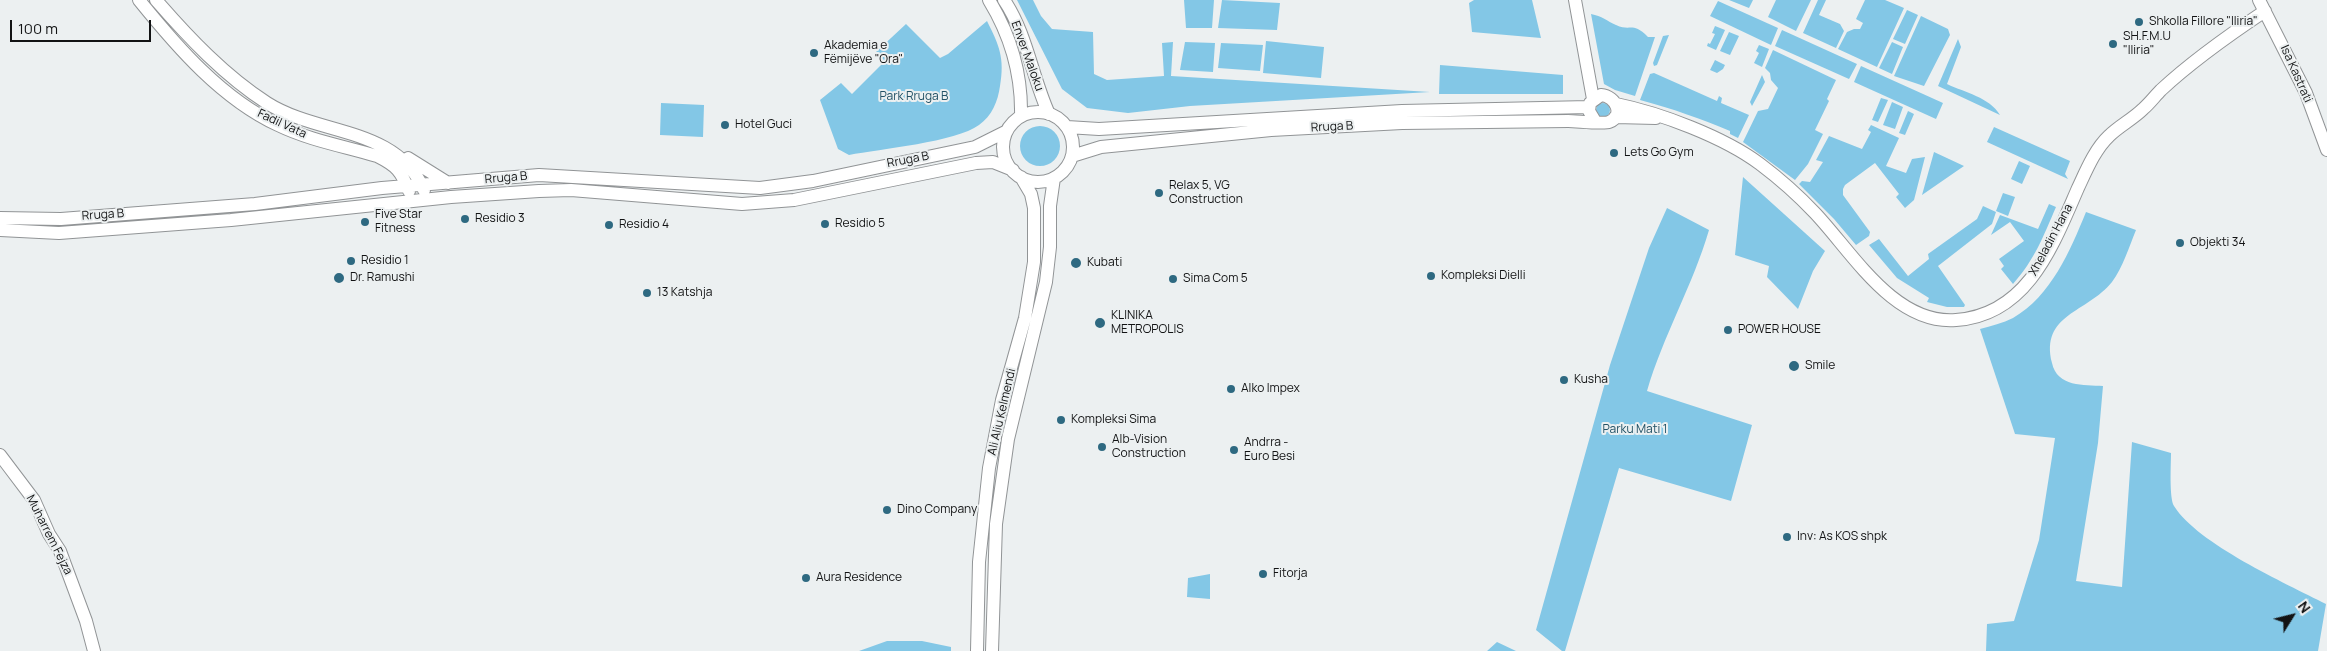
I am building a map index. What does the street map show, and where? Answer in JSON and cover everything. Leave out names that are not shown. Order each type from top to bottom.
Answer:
[{"type":"main road","name":"Fadil Vata","points":[[139,0],[191,58],[225,90],[260,116],[296,133],[379,150],[401,173],[413,201]]},
{"type":"main road","name":"Fadil Vata","points":[[156,0],[219,65],[267,103],[300,119],[404,160],[413,169],[422,184],[428,200]]},
{"type":"main road","name":"Enver Maloku","points":[[989,0],[1008,34],[1016,58],[1021,116]]},
{"type":"main road","name":"Enver Maloku","points":[[1004,0],[1019,28],[1036,84],[1049,114]]},
{"type":"main road","points":[[1575,0],[1589,73],[1590,115],[1595,121]]},
{"type":"main road","name":"Xheladin Hana","points":[[1616,104],[1634,107],[1693,128],[1729,145],[1758,162],[1777,177],[1816,214],[1866,273],[1900,303],[1918,313],[1932,317],[1952,321],[1970,319],[1984,316],[2000,308],[2012,300],[2027,285],[2049,248],[2088,166],[2107,137],[2143,109],[2162,90],[2262,6]]},
{"type":"main road","name":"Isa Kastrati","points":[[2262,6],[2306,93],[2327,150]]},
{"type":"main road","points":[[1589,73],[1606,95],[1614,100],[1617,108],[1615,117]]},
{"type":"main road","name":"Rruga B","points":[[1067,127],[1099,129],[1402,111],[1591,103],[1606,95]]},
{"type":"main road","points":[[1030,113],[1049,114],[1059,119],[1067,127],[1073,146],[1072,156],[1068,165],[1054,178],[1041,181],[1017,174],[1007,162],[1004,152],[1007,131],[1021,116],[1030,113]]},
{"type":"main road","name":"Xheladin Hana","points":[[1615,117],[1661,118]]},
{"type":"main road","name":"Rruga B","points":[[1072,156],[1101,147],[1271,130],[1402,123],[1595,121],[1608,123],[1615,117]]},
{"type":"main road","name":"Rruga B","points":[[0,218],[61,218],[255,204],[382,188],[539,175],[760,188],[813,181],[975,147],[1007,131]]},
{"type":"main road","points":[[382,188],[388,180],[388,170],[379,150],[397,150],[448,183]]},
{"type":"main road","name":"Rruga B","points":[[0,230],[59,233],[231,220],[413,201],[572,190],[742,204],[765,204],[794,200],[976,163],[993,162],[1017,174]]},
{"type":"main road","name":"Ali Aliu Kelmendi","points":[[977,651],[982,525],[989,468],[1002,400],[1025,318],[1034,262],[1034,208],[1031,194],[1017,174]]},
{"type":"main road","name":"Ali Aliu Kelmendi","points":[[992,651],[997,515],[1008,439],[1046,282],[1050,247],[1050,206],[1054,178]]},
{"type":"main road","name":"Muharrem Fejza","points":[[0,455],[34,500],[49,534],[60,551],[86,621],[94,651]]},
{"type":"green space","points":[[1017,0],[1033,0],[1041,16],[1052,29],[1093,32],[1094,74],[1107,80],[1164,76],[1162,43],[1173,42],[1171,76],[1430,92],[1190,106],[1128,113],[1087,108],[1062,89]]},
{"type":"green space","points":[[1184,0],[1214,0],[1212,28],[1186,28]]},
{"type":"green space","points":[[1222,0],[1280,3],[1277,30],[1218,28]]},
{"type":"green space","points":[[1474,0],[1532,0],[1541,38],[1472,32],[1469,3]]},
{"type":"green space","points":[[1729,0],[1753,0],[1749,8]]},
{"type":"green space","points":[[1776,0],[1811,0],[1796,31],[1768,17]]},
{"type":"green space","points":[[1818,0],[1826,0],[1819,15],[1840,24],[1844,31],[1836,48],[1803,33]]},
{"type":"green space","points":[[1865,0],[1885,0],[1904,8],[1877,67],[1838,49],[1847,32],[1860,29],[1863,23],[1856,19]]},
{"type":"green space","points":[[1718,1],[1778,28],[1771,45],[1710,16]]},
{"type":"green space","points":[[1907,10],[1918,15],[1905,44],[1893,39]]},
{"type":"green space","points":[[1591,14],[1621,27],[1638,29],[1648,37],[1655,37],[1635,96],[1615,90],[1604,84]]},
{"type":"green space","points":[[1921,16],[1948,29],[1950,35],[1924,86],[1894,76]]},
{"type":"green space","name":"Park Rruga B","points":[[987,21],[998,45],[1002,67],[996,103],[984,121],[968,131],[917,144],[849,155],[838,149],[820,100],[841,83],[852,94],[885,61],[876,52],[906,24],[940,58],[948,54]]},
{"type":"green space","points":[[1715,26],[1725,30],[1716,50],[1707,46],[1715,34],[1712,33]]},
{"type":"green space","points":[[1782,30],[1857,64],[1849,79],[1775,46]]},
{"type":"green space","points":[[1729,32],[1739,36],[1730,55],[1720,51]]},
{"type":"green space","points":[[1669,35],[1657,65],[1654,66],[1653,63],[1663,36]]},
{"type":"green space","points":[[1958,39],[1961,47],[1947,84],[1990,104],[2000,115],[1938,86]]},
{"type":"green space","points":[[1266,41],[1324,47],[1321,78],[1263,73]]},
{"type":"green space","points":[[1185,42],[1215,43],[1213,72],[1180,70]]},
{"type":"green space","points":[[1892,42],[1903,47],[1892,74],[1879,68]]},
{"type":"green space","points":[[1221,43],[1263,45],[1260,71],[1218,68]]},
{"type":"green space","points":[[1759,45],[1769,49],[1762,67],[1754,63],[1759,53],[1756,51]]},
{"type":"green space","points":[[1773,50],[1836,80],[1827,99],[1829,101],[1815,130],[1823,134],[1808,164],[1795,180],[1743,142],[1758,111],[1768,109],[1778,88],[1771,80],[1770,73],[1765,68]]},
{"type":"green space","points":[[1715,60],[1725,65],[1717,73],[1710,70]]},
{"type":"green space","points":[[1440,65],[1563,75],[1563,94],[1439,94]]},
{"type":"green space","points":[[1861,66],[1943,103],[1936,119],[1854,82]]},
{"type":"green space","points":[[1654,73],[1717,101],[1719,96],[1722,98],[1721,103],[1749,115],[1738,138],[1730,134],[1730,131],[1708,122],[1640,100],[1650,74]]},
{"type":"green space","points":[[1762,75],[1765,82],[1752,106],[1750,102]]},
{"type":"green space","points":[[1881,98],[1888,100],[1878,122],[1872,120]]},
{"type":"green space","points":[[1892,102],[1903,107],[1895,129],[1883,125]]},
{"type":"green space","points":[[661,103],[704,105],[703,137],[660,135]]},
{"type":"green space","points":[[1603,103],[1608,105],[1610,110],[1608,115],[1603,117],[1598,115],[1596,110],[1598,105]]},
{"type":"green space","points":[[1908,111],[1914,114],[1905,135],[1899,133]]},
{"type":"green space","points":[[1871,125],[1899,138],[1886,166],[1906,173],[1912,159],[1925,157],[1914,200],[1905,208],[1896,197],[1899,194],[1875,163],[1845,185],[1843,195],[1870,232],[1869,236],[1856,245],[1834,219],[1799,184],[1802,181],[1810,182],[1823,162],[1816,160],[1829,136],[1862,149],[1871,132],[1868,130]]},
{"type":"green space","points":[[1036,126],[1044,126],[1051,129],[1057,135],[1060,146],[1057,157],[1051,163],[1044,166],[1036,166],[1029,163],[1023,157],[1020,150],[1020,142],[1023,135],[1029,129]]},
{"type":"green space","points":[[1994,127],[2070,161],[2065,174],[2068,179],[1987,142]]},
{"type":"green space","points":[[1934,152],[1964,166],[1922,195]]},
{"type":"green space","points":[[2019,161],[2030,166],[2022,184],[2011,179]]},
{"type":"green space","points":[[1743,177],[1825,251],[1813,271],[1798,309],[1767,277],[1769,266],[1735,255]]},
{"type":"green space","points":[[2003,193],[2015,197],[2008,216],[1996,211]]},
{"type":"green space","points":[[2049,204],[2056,207],[2047,228],[2033,257],[2013,284],[2001,269],[2004,266],[1999,259],[2024,241],[2010,222],[1991,235],[2000,215],[2038,229]]},
{"type":"green space","points":[[1983,206],[1996,212],[1992,224],[1938,266],[1965,305],[1964,307],[1947,307],[1927,302],[1929,298],[1897,278],[1869,245],[1879,239],[1908,276],[1929,259],[1928,254],[1977,219]]},
{"type":"green space","name":"Parku Mati 1","points":[[1667,208],[1709,230],[1695,271],[1661,350],[1647,391],[1752,425],[1731,501],[1619,468],[1565,651],[1562,651],[1536,630],[1610,365],[1649,248]]},
{"type":"green space","points":[[2086,212],[2136,230],[2123,263],[2112,282],[2102,292],[2059,324],[2053,334],[2050,347],[2052,363],[2059,377],[2065,381],[2080,385],[2103,386],[2098,443],[2076,581],[2122,587],[2132,442],[2171,453],[2172,502],[2186,520],[2222,548],[2266,574],[2326,604],[2318,651],[1986,651],[1987,624],[2014,621],[2039,540],[2055,438],[2015,434],[1980,329],[2013,318],[2038,298],[2049,285],[2066,257]]},
{"type":"green space","points":[[1210,574],[1210,599],[1187,597],[1188,578]]},
{"type":"green space","points":[[887,641],[922,641],[951,647],[951,651],[859,651]]},
{"type":"green space","points":[[1497,642],[1516,651],[1487,651]]},
{"type":"place","name":"Shkolla Fillore \"Iliria\"","points":[[2139,22]]},
{"type":"place","name":"SH.F.M.U \"Iliria\"","points":[[2113,44]]},
{"type":"place","name":"Akademia e Fëmijëve \"Ora\"","points":[[814,53]]},
{"type":"place","name":"Hotel Guci","points":[[725,125]]},
{"type":"place","name":"Lets Go Gym","points":[[1614,153]]},
{"type":"place","name":"Relax 5, VG Construction","points":[[1159,193]]},
{"type":"place","name":"Residio 3","points":[[465,219]]},
{"type":"place","name":"Five Star Fitness","points":[[365,222]]},
{"type":"place","name":"Residio 5","points":[[825,224]]},
{"type":"place","name":"Residio 4","points":[[609,225]]},
{"type":"place","name":"Objekti 34","points":[[2180,243]]},
{"type":"place","name":"Residio 1","points":[[351,261]]},
{"type":"place","name":"Kubati","points":[[1076,263]]},
{"type":"place","name":"Kompleksi Dielli","points":[[1431,276]]},
{"type":"place","name":"Dr. Ramushi","points":[[339,278]]},
{"type":"place","name":"Sima Com 5","points":[[1173,279]]},
{"type":"place","name":"13 Katshja","points":[[647,293]]},
{"type":"place","name":"KLINIKA METROPOLIS","points":[[1100,323]]},
{"type":"place","name":"POWER HOUSE","points":[[1728,330]]},
{"type":"place","name":"Smile","points":[[1794,366]]},
{"type":"place","name":"Kusha","points":[[1564,380]]},
{"type":"place","name":"Alko Impex","points":[[1231,389]]},
{"type":"place","name":"Kompleksi Sima","points":[[1061,420]]},
{"type":"place","name":"Alb-Vision Construction","points":[[1102,447]]},
{"type":"place","name":"Andrra - Euro Besi","points":[[1234,450]]},
{"type":"place","name":"Dino Company","points":[[887,510]]},
{"type":"place","name":"Inv: As KOS shpk","points":[[1787,537]]},
{"type":"place","name":"Fitorja","points":[[1263,574]]},
{"type":"place","name":"Aura Residence","points":[[806,578]]}]
